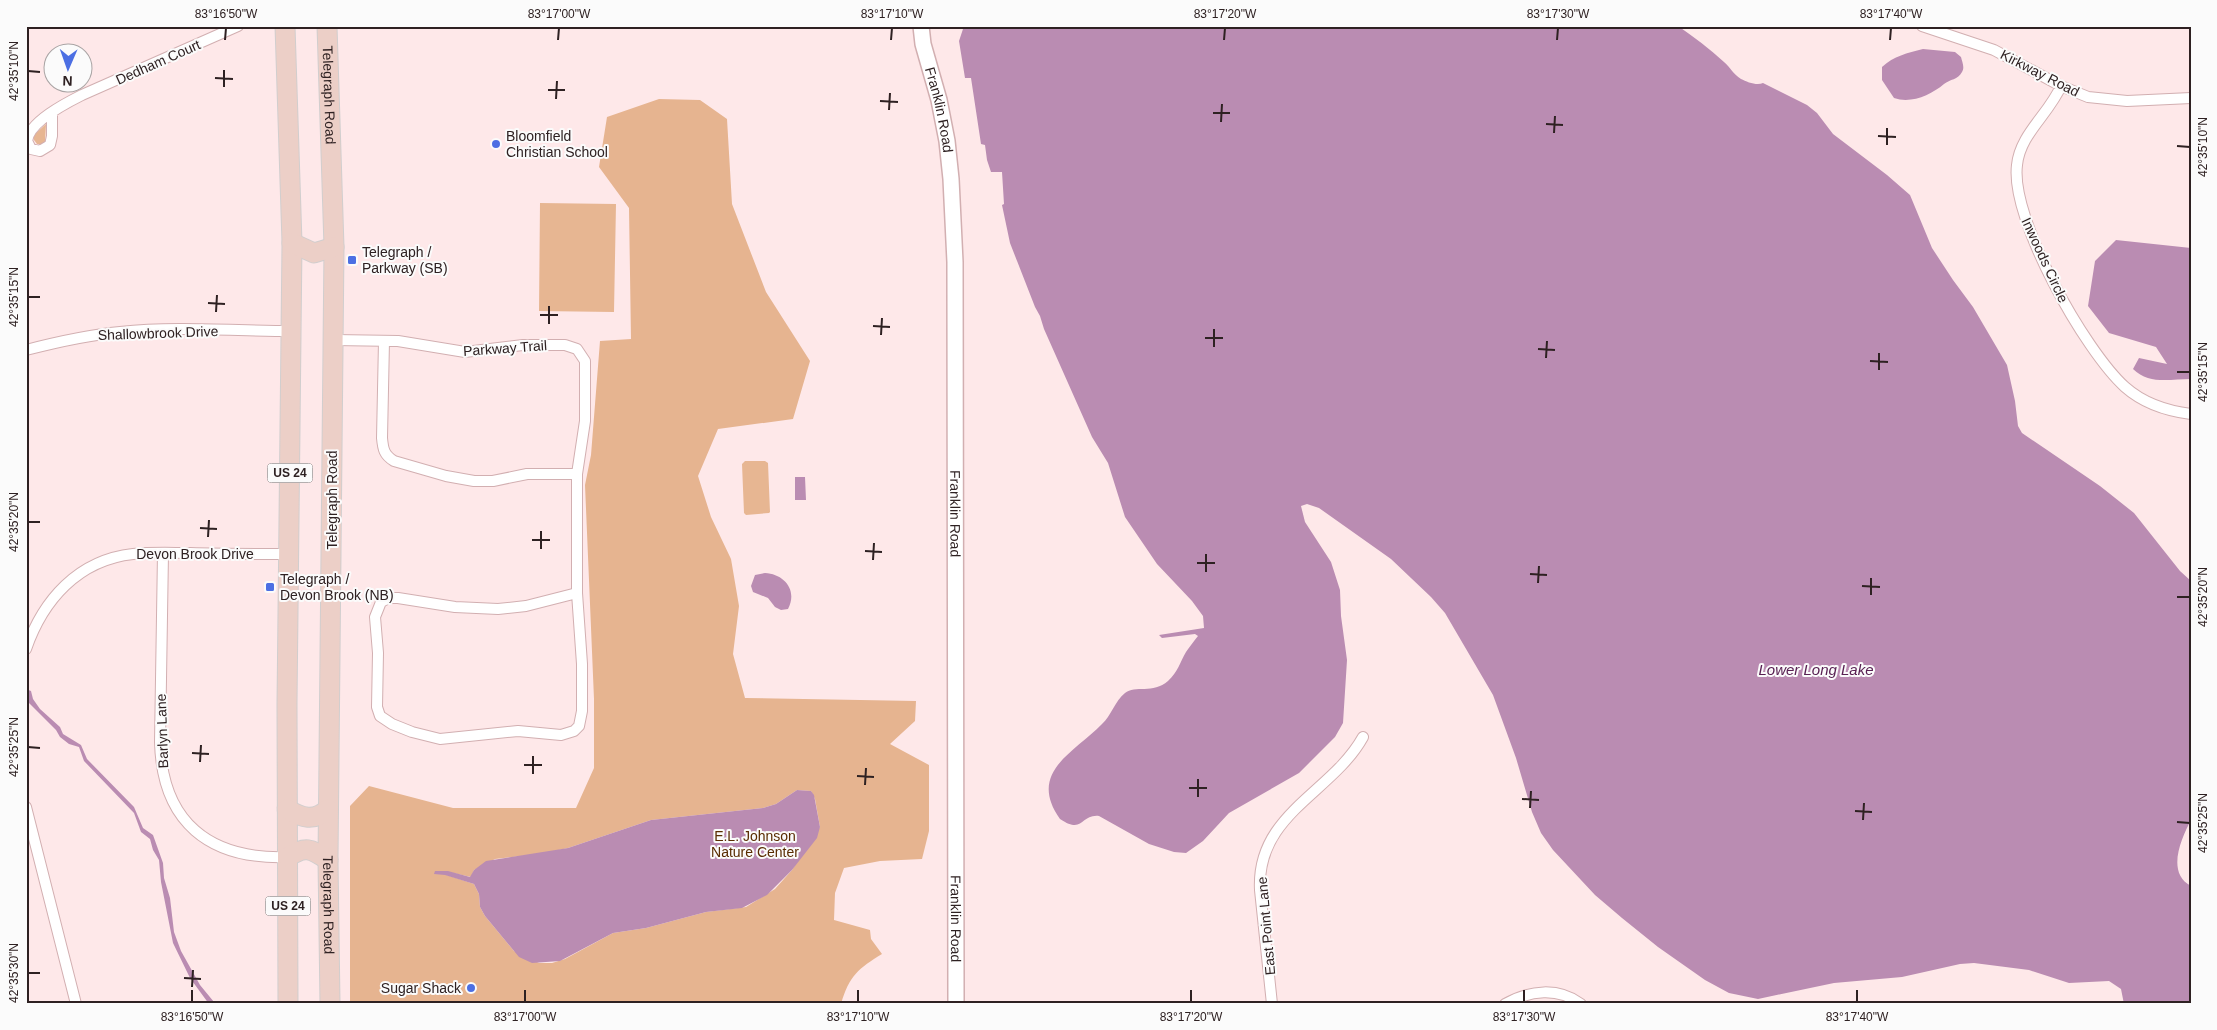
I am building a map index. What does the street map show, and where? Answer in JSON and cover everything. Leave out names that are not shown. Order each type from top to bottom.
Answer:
[{"type":"highway","name":"US 24","points":[[285,26],[292,243],[288,554],[288,1004]]},
{"type":"highway","name":"Telegraph Road","points":[[327,26],[334,246],[328,809],[330,1004]]},
{"type":"highway","points":[[292,243],[314,253],[334,246]]},
{"type":"highway","points":[[287,809],[306,818],[318,816],[328,809]]},
{"type":"highway","points":[[288,857],[298,850],[309,849],[328,860]]},
{"type":"street","name":"Dedham Court","points":[[52,113],[58,107],[82,94],[238,26]]},
{"type":"street","name":"Franklin Road","points":[[921,26],[923,44],[939,100],[947,141],[952,179],[955,262],[956,1004]]},
{"type":"street","name":"Kirkway Road","points":[[1922,26],[1976,43],[2008,56],[2061,86],[2088,97],[2115,101],[2191,98]]},
{"type":"street","name":"Inwoods Circle","points":[[2061,86],[2050,108],[2025,140],[2016,165],[2018,196],[2030,231],[2061,297],[2099,356],[2116,378],[2125,387],[2146,401],[2168,409],[2191,414]]},
{"type":"street","name":"Shallowbrook Drive","points":[[26,350],[84,337],[122,332],[182,330],[292,331]]},
{"type":"street","name":"Parkway Trail","points":[[334,340],[398,341],[465,352],[523,345],[565,346],[577,349],[585,361],[585,421],[576,474]]},
{"type":"street","points":[[384,341],[382,447],[388,457],[394,461],[438,474],[474,481],[493,481],[527,474],[576,474],[577,593],[582,664],[582,711],[579,726],[574,731],[561,735],[518,731],[440,739],[412,732],[392,724],[380,716],[377,707],[378,653],[375,617],[381,602],[389,598],[398,598],[455,607],[506,608],[526,606],[577,593]]},
{"type":"street","name":"Devon Brook Drive","points":[[26,649],[32,632],[57,592],[73,577],[94,565],[117,557],[163,553],[288,554]]},
{"type":"street","name":"Barlyn Lane","points":[[163,553],[160,742],[161,765],[166,786],[179,813],[196,832],[210,842],[240,854],[263,857],[288,857]]},
{"type":"street","name":"East Point Lane","points":[[1272,1004],[1260,890],[1260,875],[1264,856],[1275,832],[1288,815],[1353,754],[1363,736]]},
{"type":"street","points":[[26,807],[76,1004]]},
{"type":"street","points":[[1506,1004],[1526,995],[1545,992],[1563,994],[1581,1004]]},
{"type":"shaded area","points":[[659,99],[700,100],[727,119],[732,204],[766,292],[810,361],[793,419],[718,429],[698,476],[711,517],[731,559],[739,606],[733,654],[745,698],[916,701],[915,721],[890,744],[929,765],[929,831],[922,859],[880,861],[844,868],[835,893],[834,920],[870,930],[871,939],[882,954],[861,969],[851,980],[841,1004],[350,1004],[350,806],[369,786],[453,808],[576,808],[594,768],[594,699],[585,485],[591,455],[600,341],[631,339],[629,208],[599,167],[607,117]],"holes":[[[797,790],[811,791],[815,799],[820,827],[792,870],[775,889],[746,907],[706,912],[646,928],[613,933],[565,959],[552,963],[539,963],[514,951],[485,916],[480,907],[479,894],[474,884],[435,871],[471,877],[474,870],[495,859],[540,854],[568,848],[651,820],[763,808],[776,804]]]},
{"type":"shaded area","points":[[46,124],[45,142],[37,144],[34,140],[34,135]]},
{"type":"shaded area","points":[[540,203],[616,204],[614,312],[539,311]]},
{"type":"shaded area","points":[[745,461],[765,461],[768,463],[769,513],[746,515],[744,513],[742,464]]},
{"type":"water","name":"Lower Long Lake","points":[[969,26],[1678,26],[1713,52],[1741,79],[1755,84],[1763,83],[1807,105],[1817,113],[1833,134],[1910,195],[1932,248],[1973,307],[2007,365],[2018,426],[2022,433],[2100,486],[2134,513],[2180,571],[2191,581],[2191,820],[2183,836],[2177,864],[2183,880],[2191,886],[2191,1004],[2124,1004],[2121,989],[2109,981],[2069,983],[2029,970],[1974,963],[1960,964],[1902,977],[1834,983],[1758,999],[1729,993],[1705,980],[1658,947],[1595,895],[1553,850],[1541,833],[1532,812],[1516,758],[1493,695],[1445,613],[1391,559],[1319,508],[1307,504],[1301,506],[1305,522],[1331,562],[1340,590],[1341,616],[1347,660],[1343,723],[1335,737],[1299,773],[1229,813],[1203,841],[1186,853],[1174,852],[1149,844],[1099,816],[1088,818],[1078,825],[1060,819],[1051,803],[1049,788],[1051,776],[1058,765],[1105,721],[1118,700],[1125,693],[1156,687],[1171,678],[1198,636],[1195,634],[1162,638],[1159,635],[1204,628],[1203,616],[1192,601],[1157,564],[1125,517],[1108,463],[1092,437],[1035,307],[1010,243],[1002,205],[1004,204],[1002,172],[991,172],[985,145],[981,144],[971,78],[965,78],[959,41],[963,29]]},
{"type":"water","points":[[1923,49],[1955,52],[1961,57],[1962,72],[1956,78],[1946,82],[1933,92],[1920,97],[1907,100],[1894,98],[1882,80],[1882,67],[1896,58]]},
{"type":"water","points":[[2116,240],[2191,248],[2191,379],[2160,380],[2139,374],[2133,369],[2139,358],[2167,364],[2156,347],[2109,333],[2088,306],[2095,261]]},
{"type":"water","points":[[795,477],[805,477],[806,500],[795,500]]},
{"type":"water","points":[[765,573],[778,576],[787,584],[791,596],[788,609],[781,610],[775,607],[768,598],[753,592],[751,586],[755,575]]},
{"type":"water","points":[[26,689],[31,691],[33,699],[40,709],[60,727],[63,734],[81,745],[87,759],[134,807],[143,828],[153,835],[163,863],[174,932],[181,951],[200,985],[214,1002],[236,1004],[209,1004],[190,978],[173,943],[161,882],[159,860],[153,850],[150,839],[141,832],[134,813],[84,761],[79,747],[69,744],[60,737],[56,730],[26,700]]},
{"type":"water","points":[[797,790],[811,791],[814,795],[820,827],[817,838],[792,870],[767,895],[742,908],[706,912],[646,928],[613,933],[560,961],[532,963],[519,957],[485,916],[480,907],[479,894],[474,884],[445,875],[434,874],[435,871],[448,871],[470,877],[474,870],[486,861],[568,848],[651,820],[763,808],[776,804]]},
{"type":"place","name":"Bloomfield Christian School","points":[[496,144]]},
{"type":"place","name":"Telegraph / Parkway (SB)","points":[[352,260]]},
{"type":"place","name":"Telegraph / Devon Brook (NB)","points":[[270,587]]},
{"type":"place","name":"Sugar Shack","points":[[471,988]]},
{"type":"park label","name":"E.L. Johnson Nature Center","points":[[755,844]]}]
